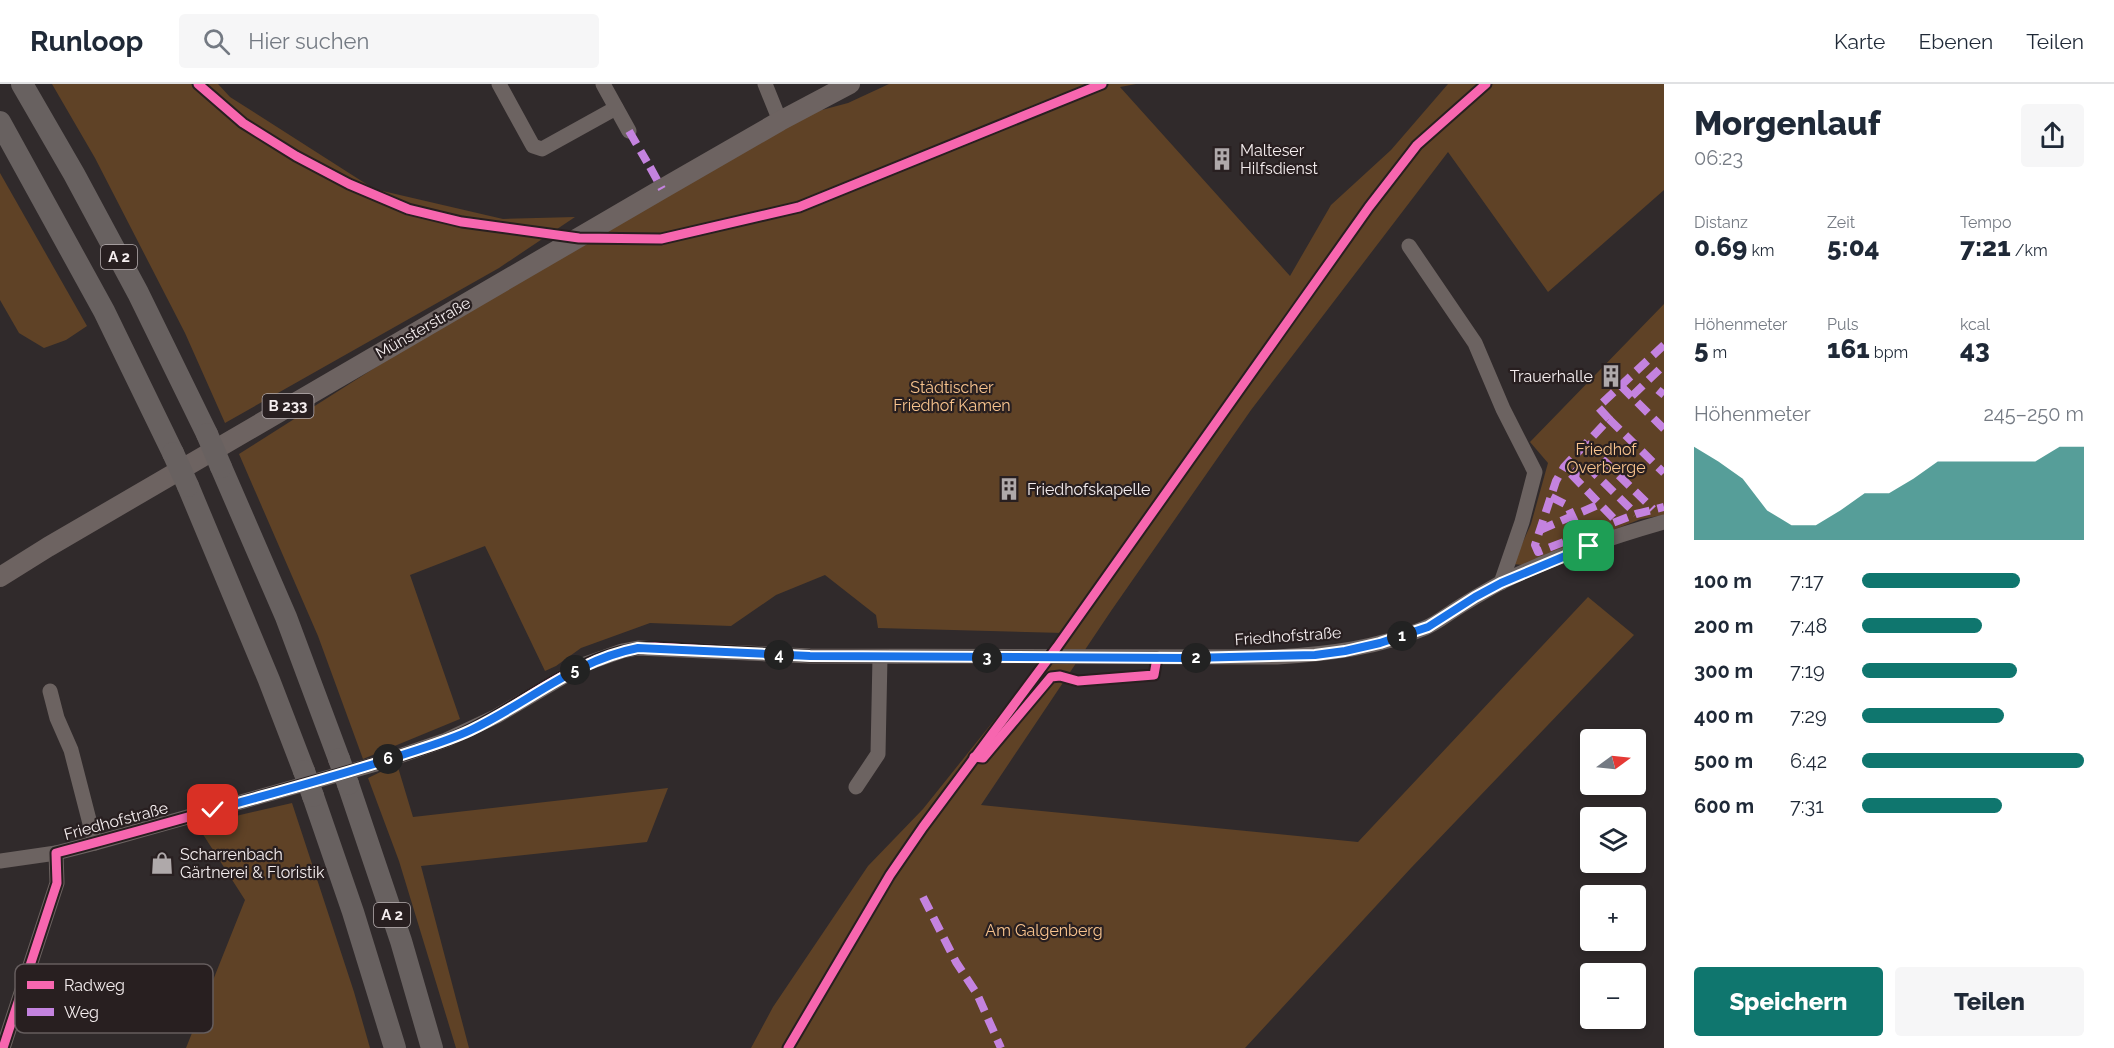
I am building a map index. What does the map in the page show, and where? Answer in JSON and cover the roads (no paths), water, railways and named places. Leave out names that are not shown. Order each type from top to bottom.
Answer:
[{"type":"highway","name":"A 2","points":[[22,84],[138,292],[207,434],[286,617],[348,784],[401,941],[432,1048]]},
{"type":"highway","name":"A 2","points":[[0,122],[104,311],[188,486],[269,680],[304,771],[353,912],[395,1048]]},
{"type":"main road","name":"Münsterstraße","points":[[0,577],[780,121],[850,84]]},
{"type":"street","points":[[603,84],[629,131]]},
{"type":"street","points":[[765,84],[780,121]]},
{"type":"street","points":[[506,86],[533,146],[542,149],[616,108]]},
{"type":"street","points":[[1409,246],[1475,343],[1503,409],[1535,472],[1522,522],[1501,583]]},
{"type":"street","name":"Friedhofstraße","points":[[0,861],[56,853],[95,843],[375,764],[446,740],[497,716],[585,664],[622,651],[655,647],[762,655],[1060,658],[1277,657],[1345,651],[1380,643],[1428,627],[1501,583],[1589,546],[1664,522]]},
{"type":"street","points":[[856,788],[878,754],[880,657]]},
{"type":"street","name":"Friedhofstraße","points":[[50,691],[57,718],[71,750],[95,843]]},
{"type":"street","points":[[30,964],[57,883],[56,853]]},
{"type":"street","points":[[3,1048],[15,1011]]},
{"type":"place","name":"Malteser Hilfsdienst","points":[[1222,159]]},
{"type":"place","name":"Trauerhalle","points":[[1611,376]]},
{"type":"place","name":"Friedhofskapelle","points":[[1009,489]]},
{"type":"place","name":"Scharrenbach Gärtnerei & Floristik","points":[[162,863]]},
{"type":"park label","name":"Städtischer Friedhof Kamen","points":[[952,396]]},
{"type":"park label","name":"Friedhof Overberge","points":[[1606,458]]},
{"type":"park label","name":"Am Galgenberg","points":[[1044,930]]}]
